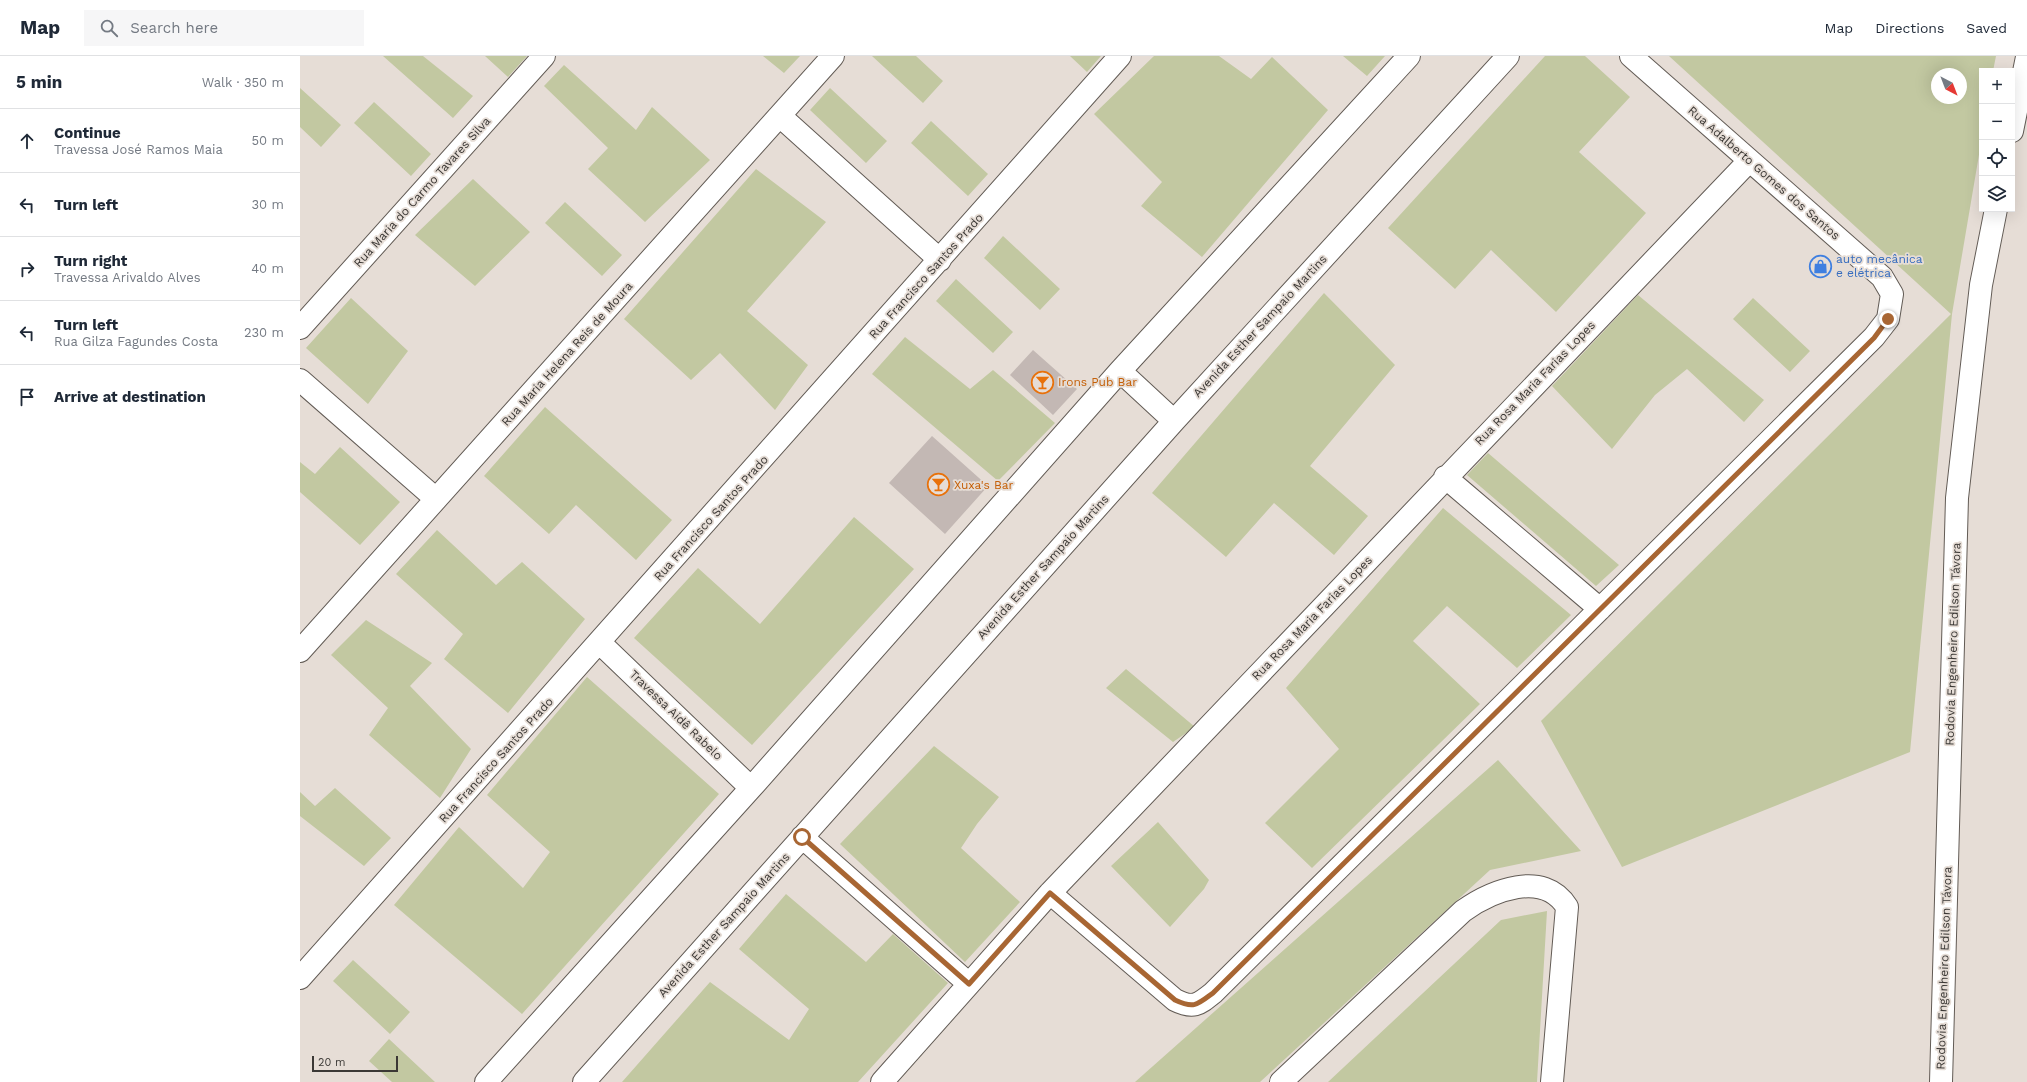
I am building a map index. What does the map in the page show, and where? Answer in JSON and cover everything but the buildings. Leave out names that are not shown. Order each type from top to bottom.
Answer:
[{"type":"street","name":"Rua Maria do Carmo Tavares Silva","points":[[300,328],[544,56]]},
{"type":"street","name":"Rua Maria Helena Reis de Moura","points":[[300,651],[833,56]]},
{"type":"street","name":"Rua Francisco Santos Prado","points":[[300,978],[600,643],[1120,56]]},
{"type":"street","points":[[486,1082],[751,788],[1120,371],[1409,56]]},
{"type":"street","name":"Avenida Esther Sampaio Martins","points":[[584,1082],[1174,421],[1508,56]]},
{"type":"street","name":"Rua Adalberto Gomes dos Santos","points":[[1600,609],[1874,338],[1888,319],[1892,294],[1882,277],[1631,56]]},
{"type":"street","points":[[2015,116],[2027,57]]},
{"type":"street","points":[[780,116],[940,260]]},
{"type":"street","name":"Rua Rosa Maria Farias Lopes","points":[[882,1082],[1050,893],[1445,477],[1749,161]]},
{"type":"street","name":"Rodovia Engenheiro Edilson Távora","points":[[1941,1082],[1957,498],[1981,285],[1995,212]]},
{"type":"street","points":[[1120,371],[1174,421]]},
{"type":"street","points":[[300,380],[436,499]]},
{"type":"street","points":[[1050,893],[1175,1000],[1188,1006],[1200,1003],[1213,993],[1600,609],[1445,477]]},
{"type":"street","name":"Travessa Aidê Rabelo","points":[[600,643],[751,788]]},
{"type":"street","points":[[802,837],[969,984]]},
{"type":"street","points":[[1281,1082],[1463,911],[1478,900],[1495,892],[1514,888],[1531,887],[1549,889],[1562,898],[1567,907],[1552,1082]]},
{"type":"green space","points":[[383,56],[423,56],[473,96],[453,118]]},
{"type":"green space","points":[[485,56],[527,56],[508,77]]},
{"type":"green space","points":[[763,56],[800,56],[784,73]]},
{"type":"green space","points":[[872,56],[916,56],[943,81],[923,103]]},
{"type":"green space","points":[[1070,56],[1101,56],[1087,72]]},
{"type":"green space","points":[[1154,56],[1219,56],[1251,79],[1272,57],[1328,110],[1202,257],[1141,206],[1162,182],[1094,114]]},
{"type":"green space","points":[[1343,56],[1385,56],[1367,76]]},
{"type":"green space","points":[[1545,56],[1585,56],[1630,97],[1579,152],[1646,213],[1556,312],[1491,250],[1455,289],[1388,228]]},
{"type":"green space","points":[[1669,56],[1996,56],[1994,68],[1979,68],[1979,155],[1952,314],[1910,752],[1622,867],[1541,721],[1951,314]]},
{"type":"green space","points":[[564,65],[636,130],[652,107],[710,160],[645,222],[588,169],[608,148],[544,86]]},
{"type":"green space","points":[[300,88],[341,125],[321,147],[300,127]]},
{"type":"green space","points":[[830,88],[887,141],[866,163],[810,110]]},
{"type":"green space","points":[[374,102],[431,154],[411,176],[354,123]]},
{"type":"green space","points":[[931,121],[988,174],[968,196],[911,143]]},
{"type":"green space","points":[[756,169],[826,222],[747,311],[808,365],[775,410],[720,353],[691,380],[624,319]]},
{"type":"green space","points":[[473,179],[530,232],[475,286],[415,235]]},
{"type":"green space","points":[[565,202],[622,255],[602,276],[545,223]]},
{"type":"green space","points":[[1003,236],[1060,289],[1040,310],[984,258]]},
{"type":"green space","points":[[956,279],[1013,332],[993,353],[936,301]]},
{"type":"green space","points":[[1324,293],[1395,365],[1310,466],[1368,516],[1334,555],[1274,503],[1226,557],[1152,493]]},
{"type":"green space","points":[[1638,295],[1764,400],[1744,422],[1687,369],[1655,395],[1612,449],[1552,386]]},
{"type":"green space","points":[[351,298],[408,351],[368,404],[306,348]]},
{"type":"green space","points":[[1753,298],[1810,351],[1790,372],[1733,319]]},
{"type":"green space","points":[[905,337],[970,389],[993,370],[1055,423],[998,481],[872,374]]},
{"type":"green space","points":[[545,407],[672,520],[636,560],[576,505],[549,534],[484,476]]},
{"type":"green space","points":[[340,447],[400,502],[360,545],[300,492],[300,462],[315,474]]},
{"type":"green space","points":[[1488,453],[1619,565],[1596,586],[1467,475]]},
{"type":"green space","points":[[1443,508],[1571,615],[1517,668],[1447,606],[1413,641],[1480,704],[1312,868],[1265,823],[1339,749],[1286,688]]},
{"type":"green space","points":[[854,517],[914,569],[752,745],[634,638],[698,568],[760,624]]},
{"type":"green space","points":[[437,530],[496,585],[522,562],[585,619],[508,713],[444,659],[463,634],[396,574]]},
{"type":"green space","points":[[366,620],[432,663],[410,686],[471,749],[440,798],[369,735],[388,708],[331,655]]},
{"type":"green space","points":[[1126,669],[1195,727],[1173,742],[1106,688]]},
{"type":"green space","points":[[587,677],[719,794],[522,1014],[394,905],[459,827],[523,888],[550,852],[487,795]]},
{"type":"green space","points":[[934,746],[999,797],[977,824],[961,848],[1020,902],[965,962],[840,844]]},
{"type":"green space","points":[[1498,760],[1581,851],[1490,870],[1260,1082],[1135,1082]]},
{"type":"green space","points":[[335,788],[391,838],[364,866],[300,816],[300,792],[315,806]]},
{"type":"green space","points":[[1158,822],[1209,880],[1204,889],[1170,927],[1111,866]]},
{"type":"green space","points":[[786,894],[866,962],[893,934],[948,983],[858,1082],[622,1082],[710,982],[789,1040],[809,1009],[739,949]]},
{"type":"green space","points":[[1547,911],[1537,1082],[1328,1082],[1501,920]]},
{"type":"green space","points":[[353,960],[410,1012],[390,1034],[333,981]]},
{"type":"green space","points":[[389,1039],[435,1082],[392,1082],[369,1061]]},
{"type":"place","name":"auto mecânica e elétrica","points":[[1821,266]]},
{"type":"place","name":"Irons Pub Bar","points":[[1043,382]]},
{"type":"place","name":"Xuxa's Bar","points":[[938,485]]},
{"type":"route","points":[[802,837],[969,984],[1050,893],[1175,1000],[1188,1006],[1200,1003],[1213,993],[1874,338],[1888,319]]}]
